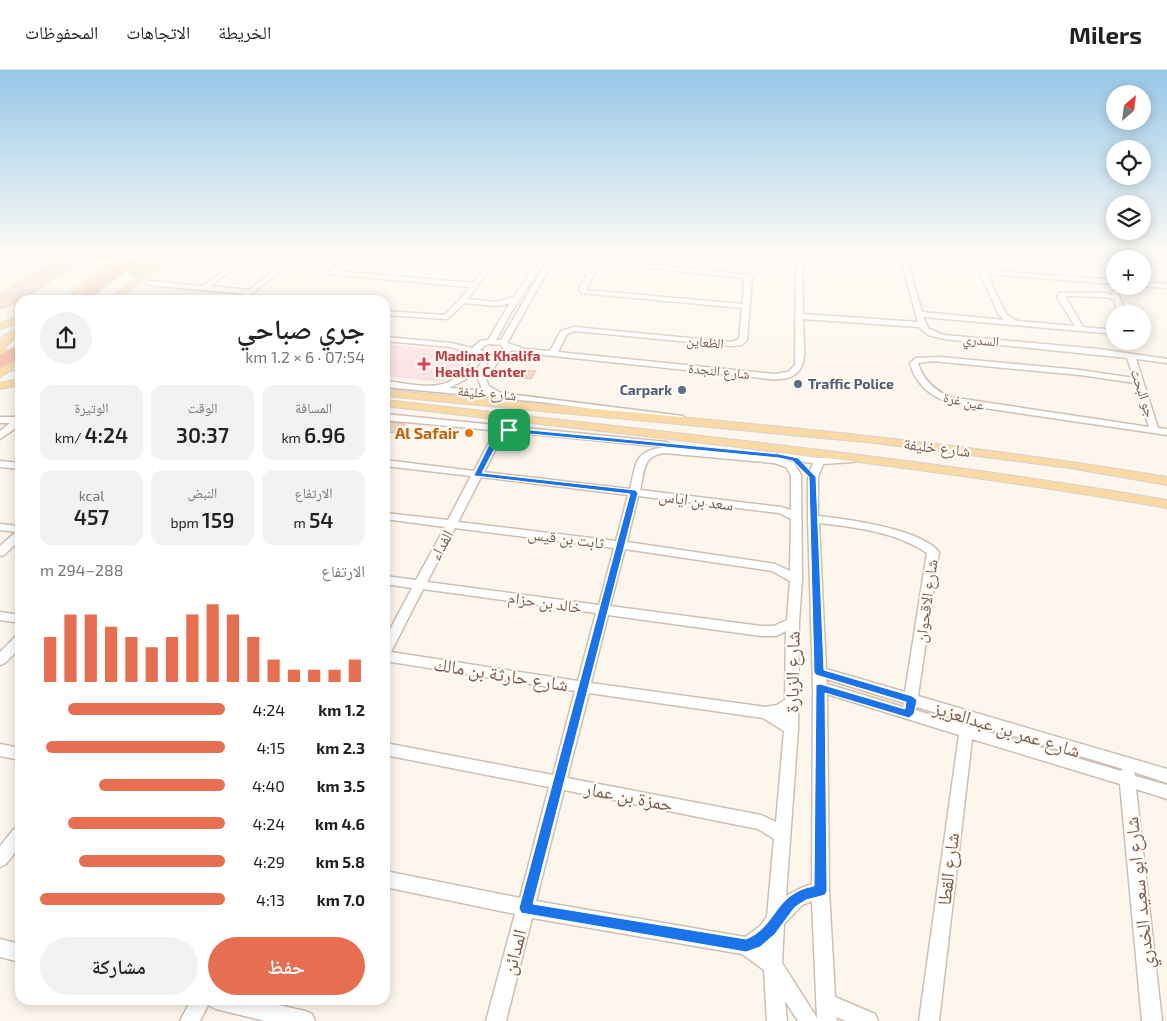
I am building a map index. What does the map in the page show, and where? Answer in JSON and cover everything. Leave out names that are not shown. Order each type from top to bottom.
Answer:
[{"type":"highway","points":[[6,357],[15,345]]},
{"type":"main road","points":[[0,326],[15,321]]},
{"type":"main road","points":[[0,374],[6,357],[4,337],[15,328]]},
{"type":"main road","points":[[0,386],[15,383]]},
{"type":"main road","name":"شارع خليفة","points":[[390,394],[852,436],[967,450],[1167,481]]},
{"type":"main road","name":"شارع خليفة","points":[[390,404],[860,458],[1071,488],[1167,504]]},
{"type":"main road","points":[[390,413],[590,433],[677,437]]},
{"type":"street","points":[[497,304],[514,300]]},
{"type":"street","points":[[437,389],[460,381],[466,376],[479,350],[491,342],[516,300]]},
{"type":"street","points":[[500,395],[485,387],[482,379],[504,350],[530,300]]},
{"type":"street","points":[[681,300],[746,306]]},
{"type":"street","name":"الظعاين","points":[[553,354],[564,332],[574,329],[731,344],[739,343],[743,340],[747,300]]},
{"type":"street","name":"شارع النجدة","points":[[504,350],[782,376],[795,372],[798,368],[798,300]]},
{"type":"street","points":[[915,300],[922,325]]},
{"type":"street","points":[[993,300],[1000,318]]},
{"type":"street","points":[[1063,300],[1080,328]]},
{"type":"street","points":[[390,313],[447,317],[462,301],[497,304],[503,306],[508,311]]},
{"type":"street","points":[[919,314],[1000,318],[1016,322],[1106,331]]},
{"type":"street","name":"السدري","points":[[798,316],[922,325],[926,332],[944,337],[1167,361]]},
{"type":"street","points":[[390,339],[451,345],[479,350],[504,350]]},
{"type":"street","points":[[491,342],[504,350]]},
{"type":"street","name":"جو البحث","points":[[1131,356],[1154,430]]},
{"type":"street","name":"عين غرة","points":[[1139,381],[1109,376],[969,362],[923,359],[916,360],[914,363],[917,371],[933,393],[940,398],[1167,432]]},
{"type":"street","name":"شارع خليفة","points":[[390,384],[500,395],[707,422]]},
{"type":"street","name":"شارع خليفة","points":[[390,418],[768,454],[795,459],[819,461],[860,458]]},
{"type":"street","points":[[0,420],[15,420]]},
{"type":"street","points":[[0,436],[15,423]]},
{"type":"street","points":[[488,428],[496,439]]},
{"type":"street","name":"الفداء","points":[[390,642],[496,439],[509,430]]},
{"type":"street","name":"شارع الزبارة","points":[[650,452],[664,450],[783,462],[790,465],[796,475],[796,579],[793,622],[791,729],[773,965],[777,1021]]},
{"type":"street","name":"المدائن","points":[[496,1021],[635,493],[642,458],[650,452]]},
{"type":"street","points":[[795,459],[813,477]]},
{"type":"street","name":"شارع الزبارة","points":[[819,461],[813,477],[813,519],[820,688],[820,891],[827,1012]]},
{"type":"street","points":[[0,464],[15,466]]},
{"type":"street","name":"سعد بن اياس","points":[[390,464],[781,510],[796,517]]},
{"type":"street","name":"ثابت بن قيس","points":[[390,517],[620,545],[776,568]]},
{"type":"street","name":"شارع الاقحوان","points":[[813,519],[852,524],[918,541],[933,552],[910,707]]},
{"type":"street","points":[[0,527],[15,528]]},
{"type":"street","points":[[0,552],[15,538]]},
{"type":"street","points":[[776,568],[788,566],[796,560]]},
{"type":"street","points":[[776,568],[796,579]]},
{"type":"street","name":"خالد بن حزام","points":[[390,581],[761,631],[783,628],[793,622]]},
{"type":"street","points":[[0,616],[15,619]]},
{"type":"street","points":[[0,660],[15,645]]},
{"type":"street","name":"شارع حارثة بن مالك","points":[[390,657],[765,713],[791,729]]},
{"type":"street","name":"شارع عمر بن عبدالعزيز","points":[[819,672],[910,707],[1126,772],[1167,792]]},
{"type":"street","name":"شارع عمر بن عبدالعزيز","points":[[820,688],[910,707]]},
{"type":"street","name":"شارع حارثة بن مالك","points":[[765,713],[780,710],[791,703]]},
{"type":"street","name":"شارع القطا","points":[[929,1021],[967,724]]},
{"type":"street","points":[[0,750],[15,753]]},
{"type":"street","name":"حمزة بن عمار","points":[[390,750],[761,822],[782,835]]},
{"type":"street","name":"شارع عمر بن عبدالعزيز","points":[[1126,772],[1167,776]]},
{"type":"street","name":"شارع ابو سعيد الخدري","points":[[1126,772],[1152,1021]]},
{"type":"street","points":[[0,859],[15,840]]},
{"type":"street","points":[[390,880],[526,908],[746,946],[773,965],[809,1021]]},
{"type":"street","points":[[746,946],[764,936],[785,908],[796,898],[804,894],[820,891]]},
{"type":"street","points":[[0,948],[15,952]]},
{"type":"street","points":[[190,1021],[198,1005]]},
{"type":"street","points":[[237,1005],[305,1021]]},
{"type":"street","points":[[827,1012],[868,1021]]},
{"type":"shaded area","name":"Madinat Khalifa Health Center","points":[[390,345],[470,353],[455,377],[440,382],[390,377]]},
{"type":"building","points":[[0,300],[15,300],[15,303],[0,309]]},
{"type":"building","points":[[516,369],[536,371],[531,379],[513,377]]},
{"type":"building","points":[[390,422],[405,424],[399,433],[390,432]]},
{"type":"place","name":"Madinat Khalifa Health Center","points":[[424,364]]},
{"type":"place","name":"Traffic Police","points":[[798,384]]},
{"type":"place","name":"Carpark","points":[[682,390]]},
{"type":"place","name":"Al Safair","points":[[469,433]]},
{"type":"route","points":[[509,430],[768,454],[795,459],[813,477],[815,592],[819,672],[912,700],[909,714],[820,688],[820,891],[804,894],[790,902],[770,930],[755,942],[746,946],[526,908],[635,493],[478,475],[496,439],[509,430]]}]
